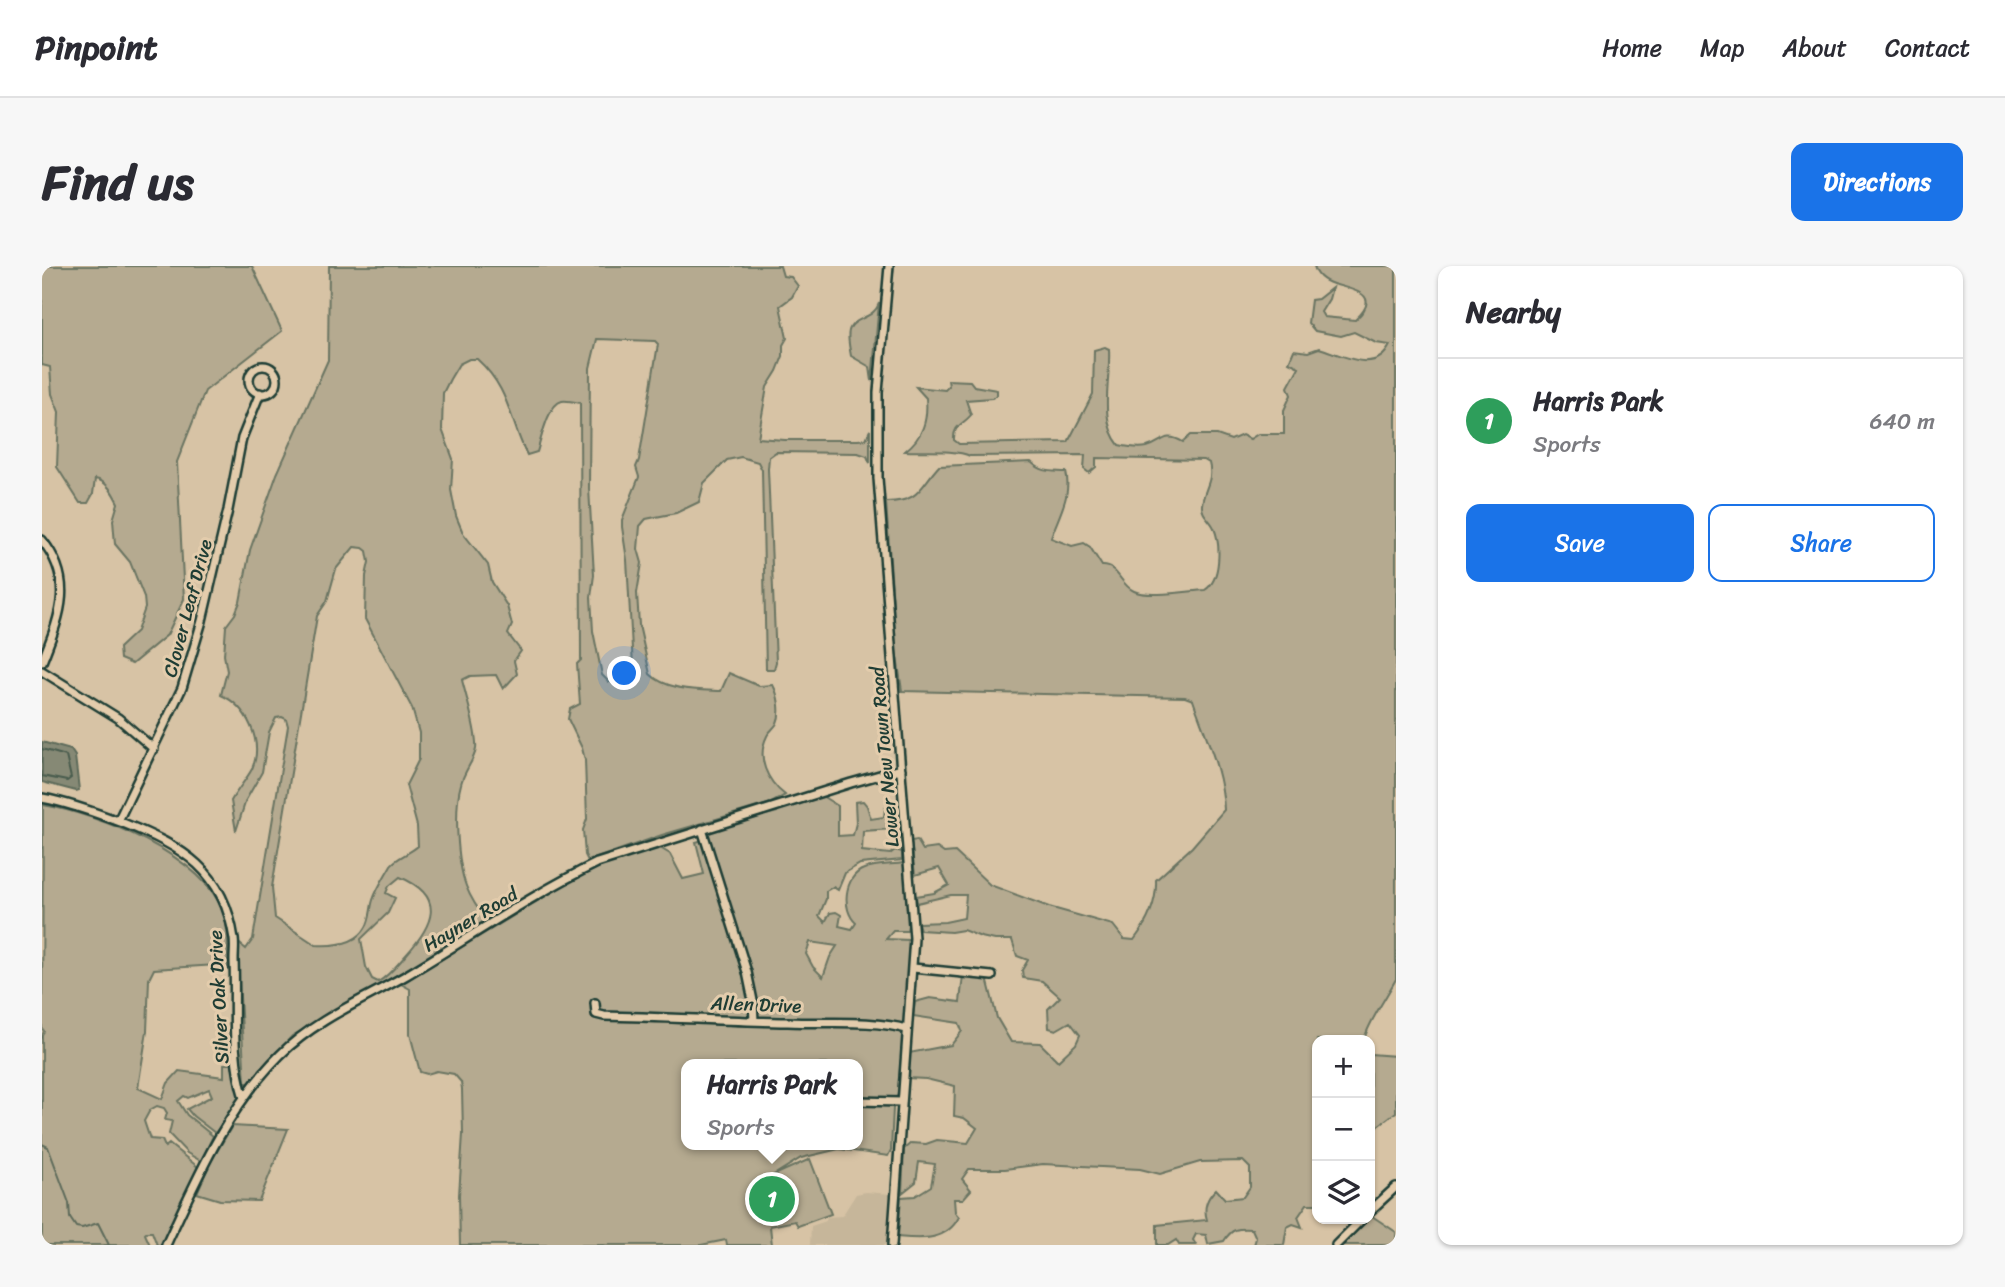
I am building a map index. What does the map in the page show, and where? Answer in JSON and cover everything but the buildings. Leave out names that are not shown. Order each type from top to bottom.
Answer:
[{"type":"street","name":"Lower New Town Road","points":[[889,266],[878,392],[878,467],[914,938],[891,1245]]},
{"type":"street","name":"Clover Leaf Drive","points":[[118,821],[182,688],[202,621],[242,438],[260,393]]},
{"type":"street","points":[[42,540],[51,551],[58,568],[62,601],[59,618],[42,662]]},
{"type":"street","points":[[42,671],[110,712],[154,749]]},
{"type":"street","name":"Hayner Road","points":[[166,1245],[199,1173],[244,1098],[280,1055],[311,1029],[473,936],[568,877],[597,863],[901,769]]},
{"type":"street","name":"Silver Oak Drive","points":[[42,798],[65,802],[162,839],[185,852],[220,890],[228,911],[234,941],[236,1064],[244,1098]]},
{"type":"street","points":[[702,829],[747,972],[754,1021]]},
{"type":"street","points":[[913,968],[992,976]]},
{"type":"street","name":"Allen Drive","points":[[595,1003],[596,1014],[604,1016],[861,1022],[907,1029]]},
{"type":"street","points":[[863,1101],[901,1102]]},
{"type":"street","points":[[1375,1206],[1396,1187]]},
{"type":"street","points":[[1336,1245],[1357,1224]]},
{"type":"shaded area","points":[[42,266],[252,266],[282,331],[205,391],[177,462],[184,599],[167,635],[132,664],[120,659],[119,648],[137,631],[145,608],[144,597],[130,562],[115,544],[113,520],[118,503],[106,485],[95,479],[93,494],[88,503],[80,503],[57,467],[59,412],[52,394],[50,367],[42,365]]},
{"type":"shaded area","points":[[329,266],[780,266],[783,276],[791,277],[798,286],[792,297],[780,306],[787,338],[777,371],[767,387],[758,438],[858,440],[866,439],[870,430],[870,463],[867,456],[858,453],[776,452],[769,457],[776,662],[774,669],[766,669],[762,470],[758,462],[741,457],[727,460],[704,483],[699,502],[676,513],[646,519],[640,526],[638,549],[642,563],[637,593],[639,625],[650,674],[665,684],[693,690],[721,691],[729,673],[759,686],[773,685],[778,698],[779,714],[777,723],[764,744],[763,761],[768,776],[785,795],[771,803],[662,835],[588,861],[583,830],[587,819],[585,760],[568,719],[570,709],[580,704],[577,664],[581,660],[580,403],[562,401],[557,404],[549,415],[537,452],[527,455],[503,393],[488,370],[477,359],[469,359],[459,364],[443,393],[442,429],[453,459],[451,490],[456,516],[463,533],[488,565],[492,582],[507,606],[512,625],[508,634],[521,651],[514,661],[517,674],[503,689],[496,675],[470,676],[462,680],[474,725],[476,749],[462,779],[459,794],[459,849],[466,886],[488,922],[292,1036],[249,1083],[245,1083],[237,945],[240,944],[246,949],[253,939],[288,726],[286,719],[276,718],[269,732],[262,772],[246,800],[236,831],[231,801],[252,769],[256,748],[251,726],[245,716],[230,700],[221,695],[227,671],[224,655],[226,626],[240,602],[250,550],[277,474],[328,360]],"holes":[[[597,339],[655,341],[658,344],[636,467],[639,477],[622,520],[633,667],[628,682],[609,682],[602,675],[593,631],[591,597],[594,575],[589,488],[590,368]],[[354,547],[367,551],[369,562],[365,619],[412,708],[419,733],[419,759],[406,785],[417,826],[418,846],[391,865],[372,903],[369,921],[362,933],[344,943],[316,945],[275,918],[272,887],[317,616],[327,601],[336,569]],[[400,877],[415,885],[425,893],[431,912],[423,933],[415,944],[393,970],[378,982],[372,979],[366,967],[361,939],[388,913],[395,898],[386,893],[389,886]]]},
{"type":"shaded area","points":[[1314,266],[1396,266],[1396,979],[1365,1035],[1312,1035],[1312,1204],[1307,1204],[1298,1217],[1302,1227],[1293,1224],[1287,1227],[1284,1245],[1254,1245],[1256,1238],[1252,1229],[1243,1229],[1233,1231],[1224,1241],[1208,1244],[1206,1235],[1196,1234],[1193,1240],[1196,1245],[1179,1245],[1176,1240],[1168,1245],[1157,1245],[1157,1225],[1207,1220],[1207,1203],[1216,1189],[1225,1199],[1243,1197],[1250,1187],[1250,1168],[1243,1161],[1200,1162],[1160,1174],[1140,1169],[1043,1164],[1005,1169],[969,1169],[962,1179],[971,1190],[963,1199],[954,1199],[955,1212],[959,1217],[954,1225],[932,1237],[898,1237],[901,1197],[915,1196],[931,1186],[935,1164],[919,1162],[916,1182],[902,1193],[904,1149],[911,1143],[926,1144],[937,1140],[968,1143],[977,1128],[964,1118],[954,1116],[955,1086],[926,1079],[907,1078],[909,1053],[951,1045],[962,1031],[959,1023],[913,1016],[915,1002],[930,998],[960,1002],[963,975],[987,978],[997,1018],[1011,1042],[1040,1043],[1058,1061],[1076,1044],[1080,1035],[1070,1022],[1056,1030],[1049,1028],[1048,1009],[1060,997],[1042,981],[1023,978],[1022,970],[1028,960],[1017,956],[1012,940],[995,940],[963,930],[920,930],[918,923],[964,918],[966,895],[951,895],[917,903],[916,896],[934,893],[949,885],[939,868],[915,875],[911,841],[917,840],[923,850],[937,848],[944,853],[955,852],[990,885],[1049,907],[1113,925],[1124,939],[1134,940],[1150,912],[1156,880],[1192,847],[1224,810],[1213,754],[1193,700],[1185,697],[902,691],[896,650],[886,502],[906,499],[918,492],[939,466],[1031,462],[1043,470],[1066,472],[1066,498],[1051,538],[1072,546],[1084,543],[1090,547],[1102,566],[1112,569],[1134,591],[1159,594],[1205,590],[1214,578],[1218,562],[1218,543],[1214,528],[1202,509],[1210,475],[1209,463],[1204,460],[1096,458],[1096,467],[1089,473],[1084,469],[1085,455],[970,456],[948,452],[905,451],[920,434],[925,421],[926,398],[916,387],[945,390],[949,386],[948,380],[970,381],[974,386],[997,390],[997,395],[992,398],[966,400],[971,415],[955,431],[954,440],[959,444],[1068,442],[1093,394],[1094,350],[1105,347],[1109,349],[1107,412],[1113,435],[1119,445],[1144,448],[1167,438],[1183,442],[1191,435],[1217,435],[1231,440],[1242,435],[1250,439],[1258,434],[1284,434],[1284,410],[1291,395],[1288,387],[1299,367],[1289,362],[1294,350],[1308,352],[1319,348],[1347,358],[1367,361],[1384,354],[1390,345],[1376,343],[1354,332],[1341,336],[1315,331],[1308,323],[1311,300],[1318,299],[1332,288],[1321,312],[1324,317],[1355,320],[1363,311],[1366,298],[1356,291],[1327,281]]},
{"type":"shaded area","points":[[879,303],[872,381],[870,367],[851,356],[848,334],[852,324],[873,312]]},
{"type":"shaded area","points":[[822,796],[838,806],[838,836],[853,835],[856,823],[855,802],[863,801],[871,819],[884,817],[885,808],[897,806],[897,816],[892,829],[863,831],[862,851],[890,854],[895,850],[902,852],[902,860],[860,864],[845,873],[838,890],[833,887],[826,891],[826,899],[819,916],[825,922],[830,913],[836,912],[841,915],[839,926],[852,929],[856,923],[848,910],[847,894],[852,879],[869,867],[904,863],[909,920],[907,931],[893,931],[886,939],[909,940],[910,964],[897,1100],[863,1099],[863,1059],[681,1059],[681,1150],[835,1150],[801,1158],[772,1176],[810,1159],[831,1214],[798,1226],[795,1221],[770,1226],[772,1245],[727,1245],[726,1240],[701,1245],[460,1245],[459,1195],[463,1134],[461,1082],[454,1074],[420,1072],[410,1034],[410,989],[401,984],[585,872],[608,862],[660,848],[670,854],[683,879],[704,874],[696,842],[703,840],[756,1018],[706,831],[777,812],[782,807]],"holes":[[[810,942],[837,946],[823,977],[806,954]]]},
{"type":"shaded area","points":[[43,805],[119,828],[172,855],[212,891],[225,919],[228,970],[217,965],[154,969],[149,979],[147,1031],[138,1088],[162,1099],[168,1083],[179,1071],[224,1077],[224,1064],[233,1064],[239,1093],[238,1101],[215,1133],[187,1109],[212,1096],[209,1089],[188,1098],[184,1096],[178,1101],[187,1115],[213,1136],[201,1161],[187,1153],[169,1134],[172,1121],[165,1120],[167,1113],[164,1108],[157,1106],[150,1110],[144,1121],[150,1139],[162,1140],[165,1147],[169,1144],[198,1167],[162,1245],[157,1245],[152,1232],[147,1232],[145,1234],[150,1245],[42,1245]]},
{"type":"shaded area","points":[[1375,1054],[1396,1056],[1396,1112],[1375,1128]]},
{"type":"shaded area","points":[[863,1103],[890,1104],[893,1108],[891,1150],[888,1156],[846,1150],[863,1150]]},
{"type":"shaded area","points":[[232,1126],[288,1129],[259,1201],[220,1200],[197,1193],[209,1165]]},
{"type":"shaded area","points":[[856,1194],[891,1194],[888,1245],[810,1245],[811,1226],[826,1221],[827,1217],[842,1216]]},
{"type":"shaded area","points":[[1375,1218],[1396,1232],[1396,1245],[1342,1245],[1364,1224],[1375,1224]]},
{"type":"water","points":[[42,742],[71,750],[75,756],[79,790],[42,782]]},
{"type":"waterway","points":[[42,1144],[48,1147],[69,1203],[70,1218],[76,1227],[98,1223],[109,1245]]},
{"type":"place","name":"Harris Park","points":[[772,1199]]}]
